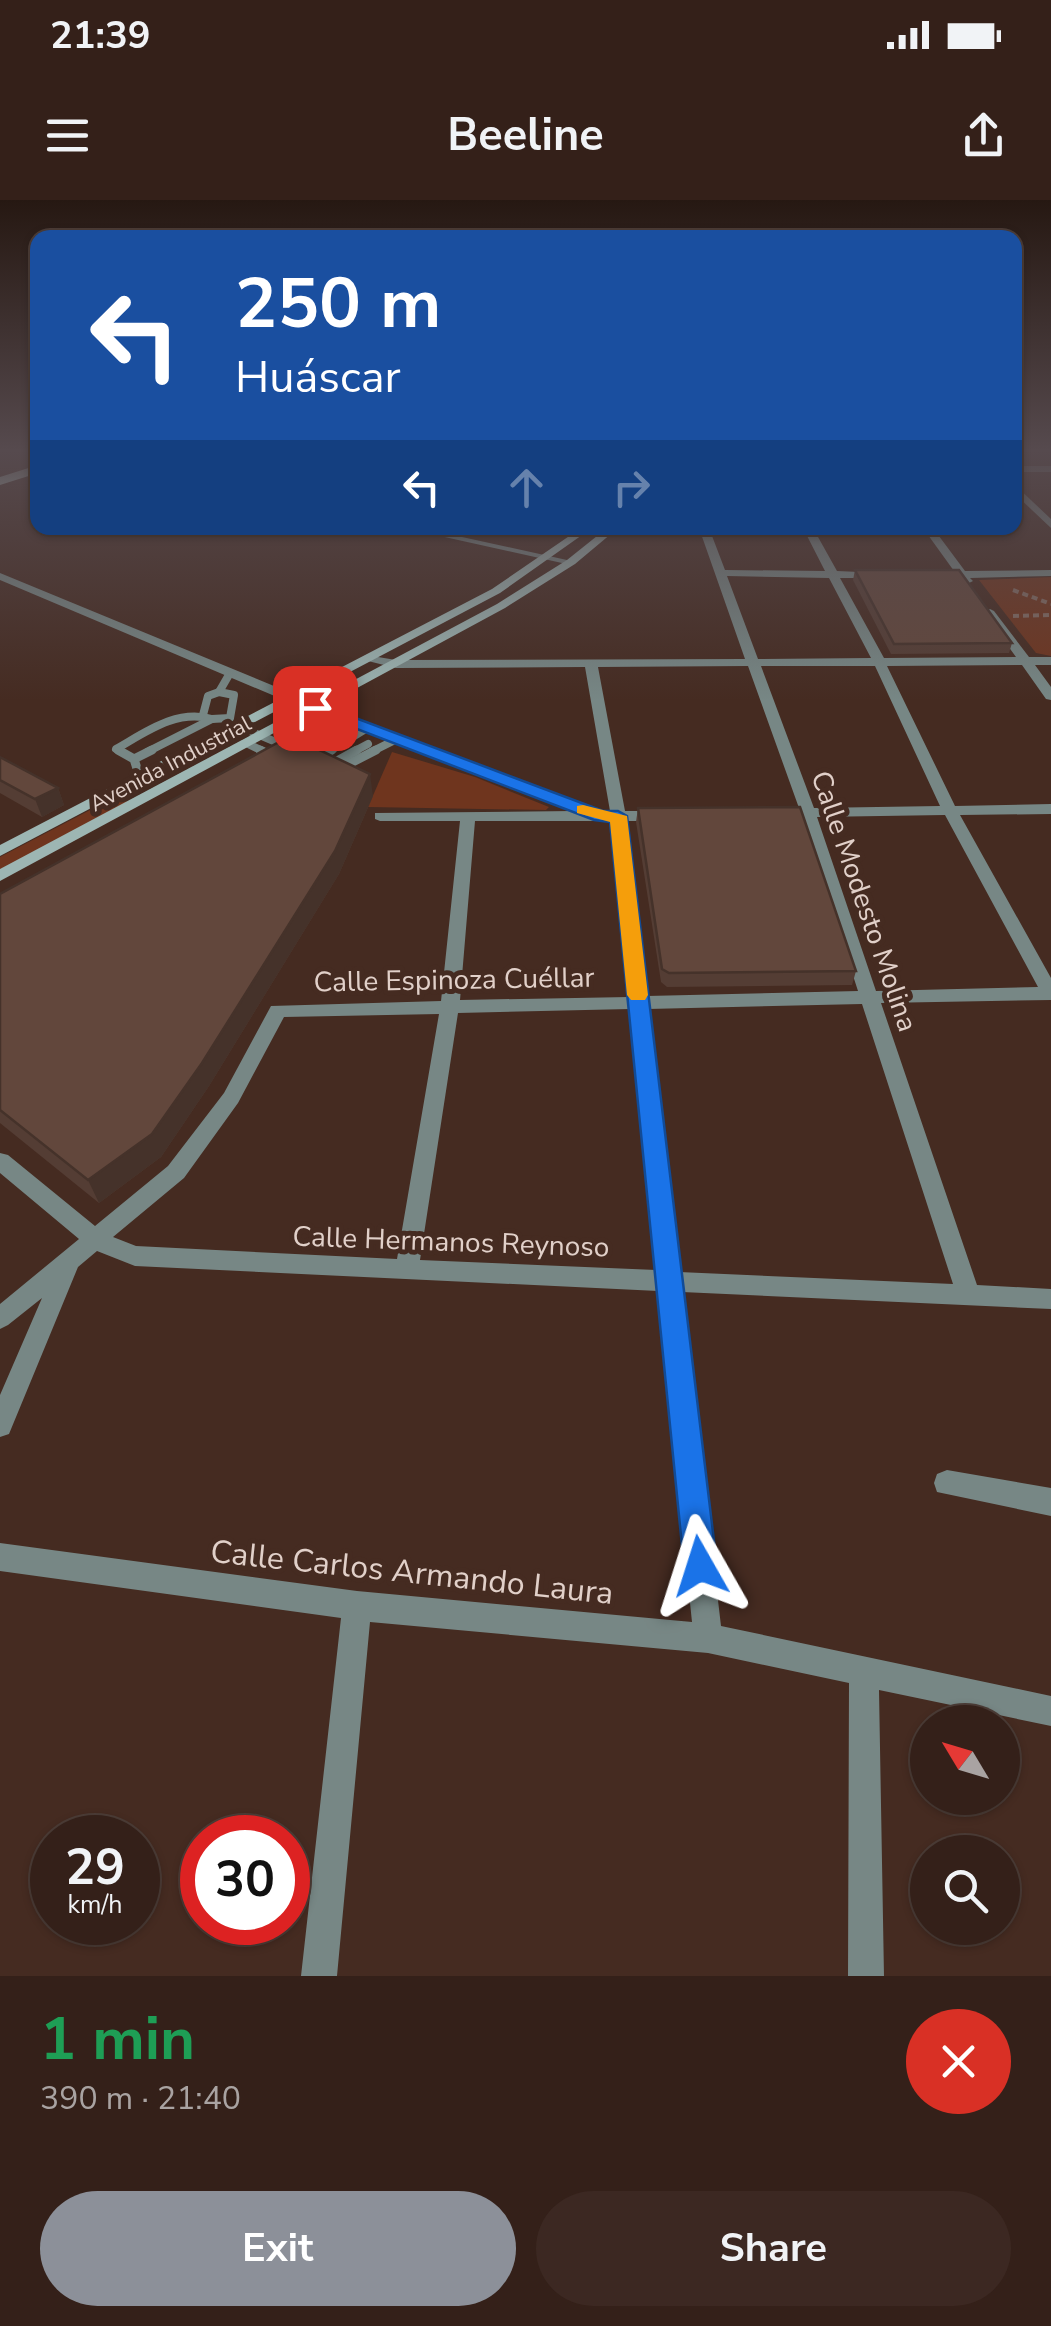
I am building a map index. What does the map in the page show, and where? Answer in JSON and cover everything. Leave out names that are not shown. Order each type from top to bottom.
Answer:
[{"type":"main road","name":"Avenida Industrial","points":[[0,850],[496,591],[578,535]]},
{"type":"main road","name":"Avenida Industrial","points":[[0,876],[146,803],[448,636],[570,562],[604,535]]},
{"type":"main road","points":[[426,628],[448,636]]},
{"type":"main road","points":[[134,781],[146,803]]},
{"type":"street","points":[[443,535],[570,562]]},
{"type":"street","name":"Calle Modesto Molina","points":[[706,535],[808,813],[968,1293]]},
{"type":"street","points":[[812,535],[879,661],[949,810],[1051,993]]},
{"type":"street","points":[[933,535],[973,589]]},
{"type":"street","points":[[720,573],[888,575]]},
{"type":"street","points":[[926,575],[1051,573]]},
{"type":"street","points":[[0,576],[315,708],[367,739],[397,739],[609,816]]},
{"type":"street","points":[[984,604],[1051,696]]},
{"type":"street","points":[[366,659],[396,664],[1051,661]]},
{"type":"street","points":[[591,664],[609,816],[639,1003],[708,1638]]},
{"type":"street","points":[[789,813],[1051,809]]},
{"type":"street","points":[[380,816],[675,815]]},
{"type":"street","points":[[407,1270],[450,1005],[468,816]]},
{"type":"street","name":"Calle Espinoza Cuéllar","points":[[96,1240],[176,1172],[232,1098],[278,1011],[1051,993]]},
{"type":"street","name":"Calle Hermanos Reynoso","points":[[0,1161],[96,1240],[135,1256],[1051,1299]]},
{"type":"street","points":[[0,1318],[96,1240]]},
{"type":"street","points":[[0,1424],[68,1262]]},
{"type":"street","points":[[948,1484],[1051,1502]]},
{"type":"street","name":"Calle Carlos Armando Laura","points":[[0,1558],[357,1606],[708,1638],[1051,1711]]},
{"type":"street","points":[[319,1976],[357,1606]]},
{"type":"street","points":[[864,1674],[866,1976]]},
{"type":"lane","points":[[219,692],[230,672]]},
{"type":"lane","points":[[134,759],[116,748],[182,715],[208,717],[230,718],[234,696],[219,692],[208,696],[208,717]]},
{"type":"lane","points":[[134,759],[208,717]]},
{"type":"lane","points":[[238,726],[270,755],[272,760],[256,768]]},
{"type":"lane","points":[[254,740],[341,769],[367,739]]},
{"type":"lane","points":[[317,760],[367,739],[397,739]]},
{"type":"lane","points":[[134,759],[134,781]]},
{"type":"path","points":[[1002,587],[1051,604]]},
{"type":"path","points":[[1019,627],[1010,616],[1051,614]]},
{"type":"shaded area","points":[[1051,577],[1051,656],[1036,653],[979,580]]},
{"type":"shaded area","points":[[392,752],[475,777],[549,807],[368,807]]},
{"type":"shaded area","points":[[115,797],[128,802],[0,870],[0,857]]},
{"type":"building","points":[[855,570],[959,570],[1012,643],[894,644]]},
{"type":"building","points":[[290,736],[370,774],[335,851],[202,1063],[152,1134],[88,1180],[0,1110],[0,894]]},
{"type":"building","points":[[0,757],[58,788],[35,799],[0,780]]},
{"type":"building","points":[[800,807],[856,971],[669,973],[662,969],[638,808]]},
{"type":"slow traffic","points":[[583,810],[600,816],[618,816],[638,995]]},
{"type":"route","points":[[315,708],[600,816],[618,816],[700,1566]]}]
